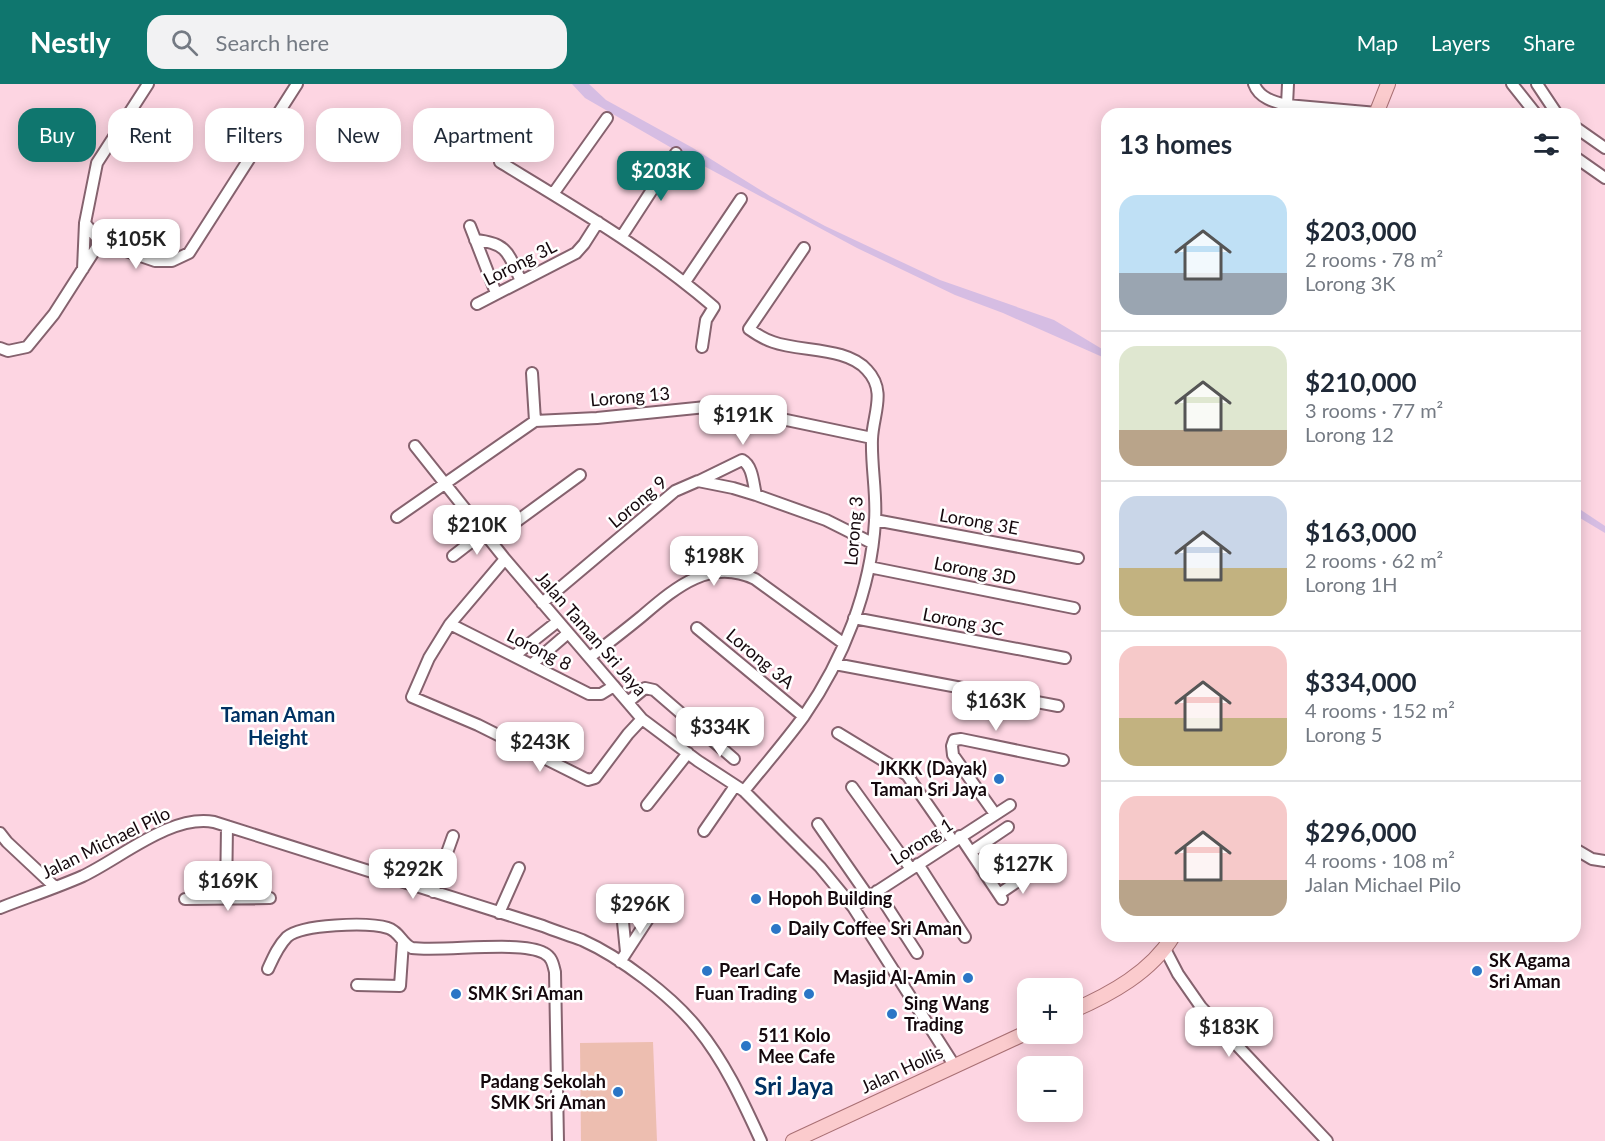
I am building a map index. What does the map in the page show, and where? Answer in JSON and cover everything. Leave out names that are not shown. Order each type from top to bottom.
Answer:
[{"type":"main road","points":[[1379,108],[1388,84]]},
{"type":"main road","points":[[1083,1006],[1129,982],[1165,949],[1169,942]]},
{"type":"main road","name":"Jalan Hollis","points":[[793,1141],[1017,1037]]},
{"type":"street","points":[[82,269],[85,222],[97,163],[148,84]]},
{"type":"street","points":[[85,222],[100,242],[155,261],[172,261],[189,253],[297,84]]},
{"type":"street","points":[[1254,84],[1256,90],[1274,102],[1321,108]]},
{"type":"street","points":[[1287,105],[1288,84]]},
{"type":"street","points":[[1512,84],[1531,108]]},
{"type":"street","points":[[1537,84],[1553,108]]},
{"type":"street","points":[[553,194],[607,118]]},
{"type":"street","points":[[1581,131],[1605,148]]},
{"type":"street","points":[[622,236],[676,153]]},
{"type":"street","points":[[1581,161],[1605,178]]},
{"type":"street","points":[[500,162],[622,236],[685,282],[714,307],[706,320],[702,347]]},
{"type":"street","points":[[685,282],[741,199]]},
{"type":"street","name":"Lorong 3L","points":[[477,304],[576,253],[585,244],[598,222]]},
{"type":"street","points":[[470,226],[496,293]]},
{"type":"street","points":[[475,240],[493,242],[503,248],[521,281]]},
{"type":"street","points":[[0,348],[8,351],[27,346],[54,314],[100,242]]},
{"type":"street","name":"Lorong 3","points":[[704,831],[803,716],[835,664],[854,618],[869,567],[875,520],[872,438],[879,398],[873,377],[866,368],[848,357],[773,342],[749,329],[804,248]]},
{"type":"street","points":[[397,517],[535,421],[532,374]]},
{"type":"street","name":"Lorong 13","points":[[535,421],[597,418],[706,407],[753,413],[872,438]]},
{"type":"street","name":"Jalan Taman Sri Jaya","points":[[415,446],[557,622],[642,719],[740,788],[799,844],[853,907],[954,1065]]},
{"type":"street","name":"Lorong 9","points":[[542,603],[675,491],[742,460],[748,464],[750,469],[756,495]]},
{"type":"street","points":[[453,556],[488,536],[580,475]]},
{"type":"street","points":[[698,481],[756,495],[826,520],[872,543]]},
{"type":"street","name":"Lorong 3E","points":[[875,520],[1078,558]]},
{"type":"street","points":[[505,559],[450,624],[429,658],[412,697],[478,725],[588,780],[596,778],[628,734],[642,719]]},
{"type":"street","name":"Lorong 3D","points":[[869,567],[1074,608]]},
{"type":"street","points":[[590,657],[674,590],[703,575],[727,571],[742,573],[754,579],[843,643]]},
{"type":"street","name":"Lorong 3C","points":[[854,618],[1065,658]]},
{"type":"street","points":[[514,656],[557,622]]},
{"type":"street","name":"Lorong 8","points":[[450,624],[590,694],[601,694],[614,686]]},
{"type":"street","name":"Lorong 3A","points":[[696,628],[803,716]]},
{"type":"street","points":[[531,665],[567,634]]},
{"type":"street","points":[[835,664],[1058,705]]},
{"type":"street","points":[[627,702],[645,688],[654,690],[734,759]]},
{"type":"street","points":[[838,733],[907,775],[957,838],[971,852],[1000,897],[1031,872]]},
{"type":"street","points":[[995,814],[953,755],[952,742],[957,739],[1063,760]]},
{"type":"street","points":[[647,805],[688,753]]},
{"type":"street","points":[[852,787],[914,866],[965,938]]},
{"type":"street","name":"Lorong 1","points":[[853,907],[1010,805]]},
{"type":"street","name":"Jalan Michael Pilo","points":[[0,908],[85,875],[184,823],[201,819],[227,826],[581,940],[623,957],[699,1029],[740,1094],[761,1141]]},
{"type":"street","points":[[818,824],[917,953]]},
{"type":"street","points":[[226,898],[227,826]]},
{"type":"street","points":[[971,852],[1008,827]]},
{"type":"street","points":[[0,833],[55,887]]},
{"type":"street","points":[[433,892],[453,836]]},
{"type":"street","points":[[1581,853],[1592,859],[1605,861]]},
{"type":"street","points":[[499,913],[519,868]]},
{"type":"street","points":[[185,898],[270,898]]},
{"type":"street","points":[[623,957],[648,919]]},
{"type":"street","points":[[623,922],[623,957]]},
{"type":"street","points":[[268,969],[277,951],[289,936],[309,927],[382,927],[392,930],[410,948],[418,949],[523,948],[543,952],[550,957],[555,972],[558,1141]]},
{"type":"street","points":[[357,985],[400,986],[404,942]]},
{"type":"street","points":[[1165,949],[1178,974],[1201,1007],[1327,1141]]},
{"type":"shaded area","points":[[572,84],[589,84],[606,100],[825,226],[940,280],[1054,320],[1101,348],[1101,356],[1003,313],[955,295],[857,248],[689,158],[585,98]]},
{"type":"shaded area","points":[[1581,510],[1605,526],[1605,533],[1581,519]]},
{"type":"shaded area","name":"Padang Sekolah SMK Sri Aman","points":[[653,1042],[657,1141],[581,1141],[580,1043]]},
{"type":"place","name":"JKKK (Dayak) Taman Sri Jaya","points":[[999,779]]},
{"type":"place","name":"Hopoh Building","points":[[756,899]]},
{"type":"place","name":"Daily Coffee Sri Aman","points":[[776,929]]},
{"type":"place","name":"Pearl Cafe","points":[[707,971]]},
{"type":"place","name":"SK Agama Sri Aman","points":[[1477,971]]},
{"type":"place","name":"Masjid Al-Amin","points":[[968,978]]},
{"type":"place","name":"SMK Sri Aman","points":[[456,994]]},
{"type":"place","name":"Fuan Trading","points":[[809,994]]},
{"type":"place","name":"Sing Wang Trading","points":[[892,1014]]},
{"type":"place","name":"511 Kolo Mee Cafe","points":[[746,1046]]},
{"type":"place","name":"Padang Sekolah SMK Sri Aman","points":[[618,1092]]},
{"type":"district","name":"Taman Aman Height","points":[[278,726]]},
{"type":"district","name":"Sri Jaya","points":[[794,1087]]}]
